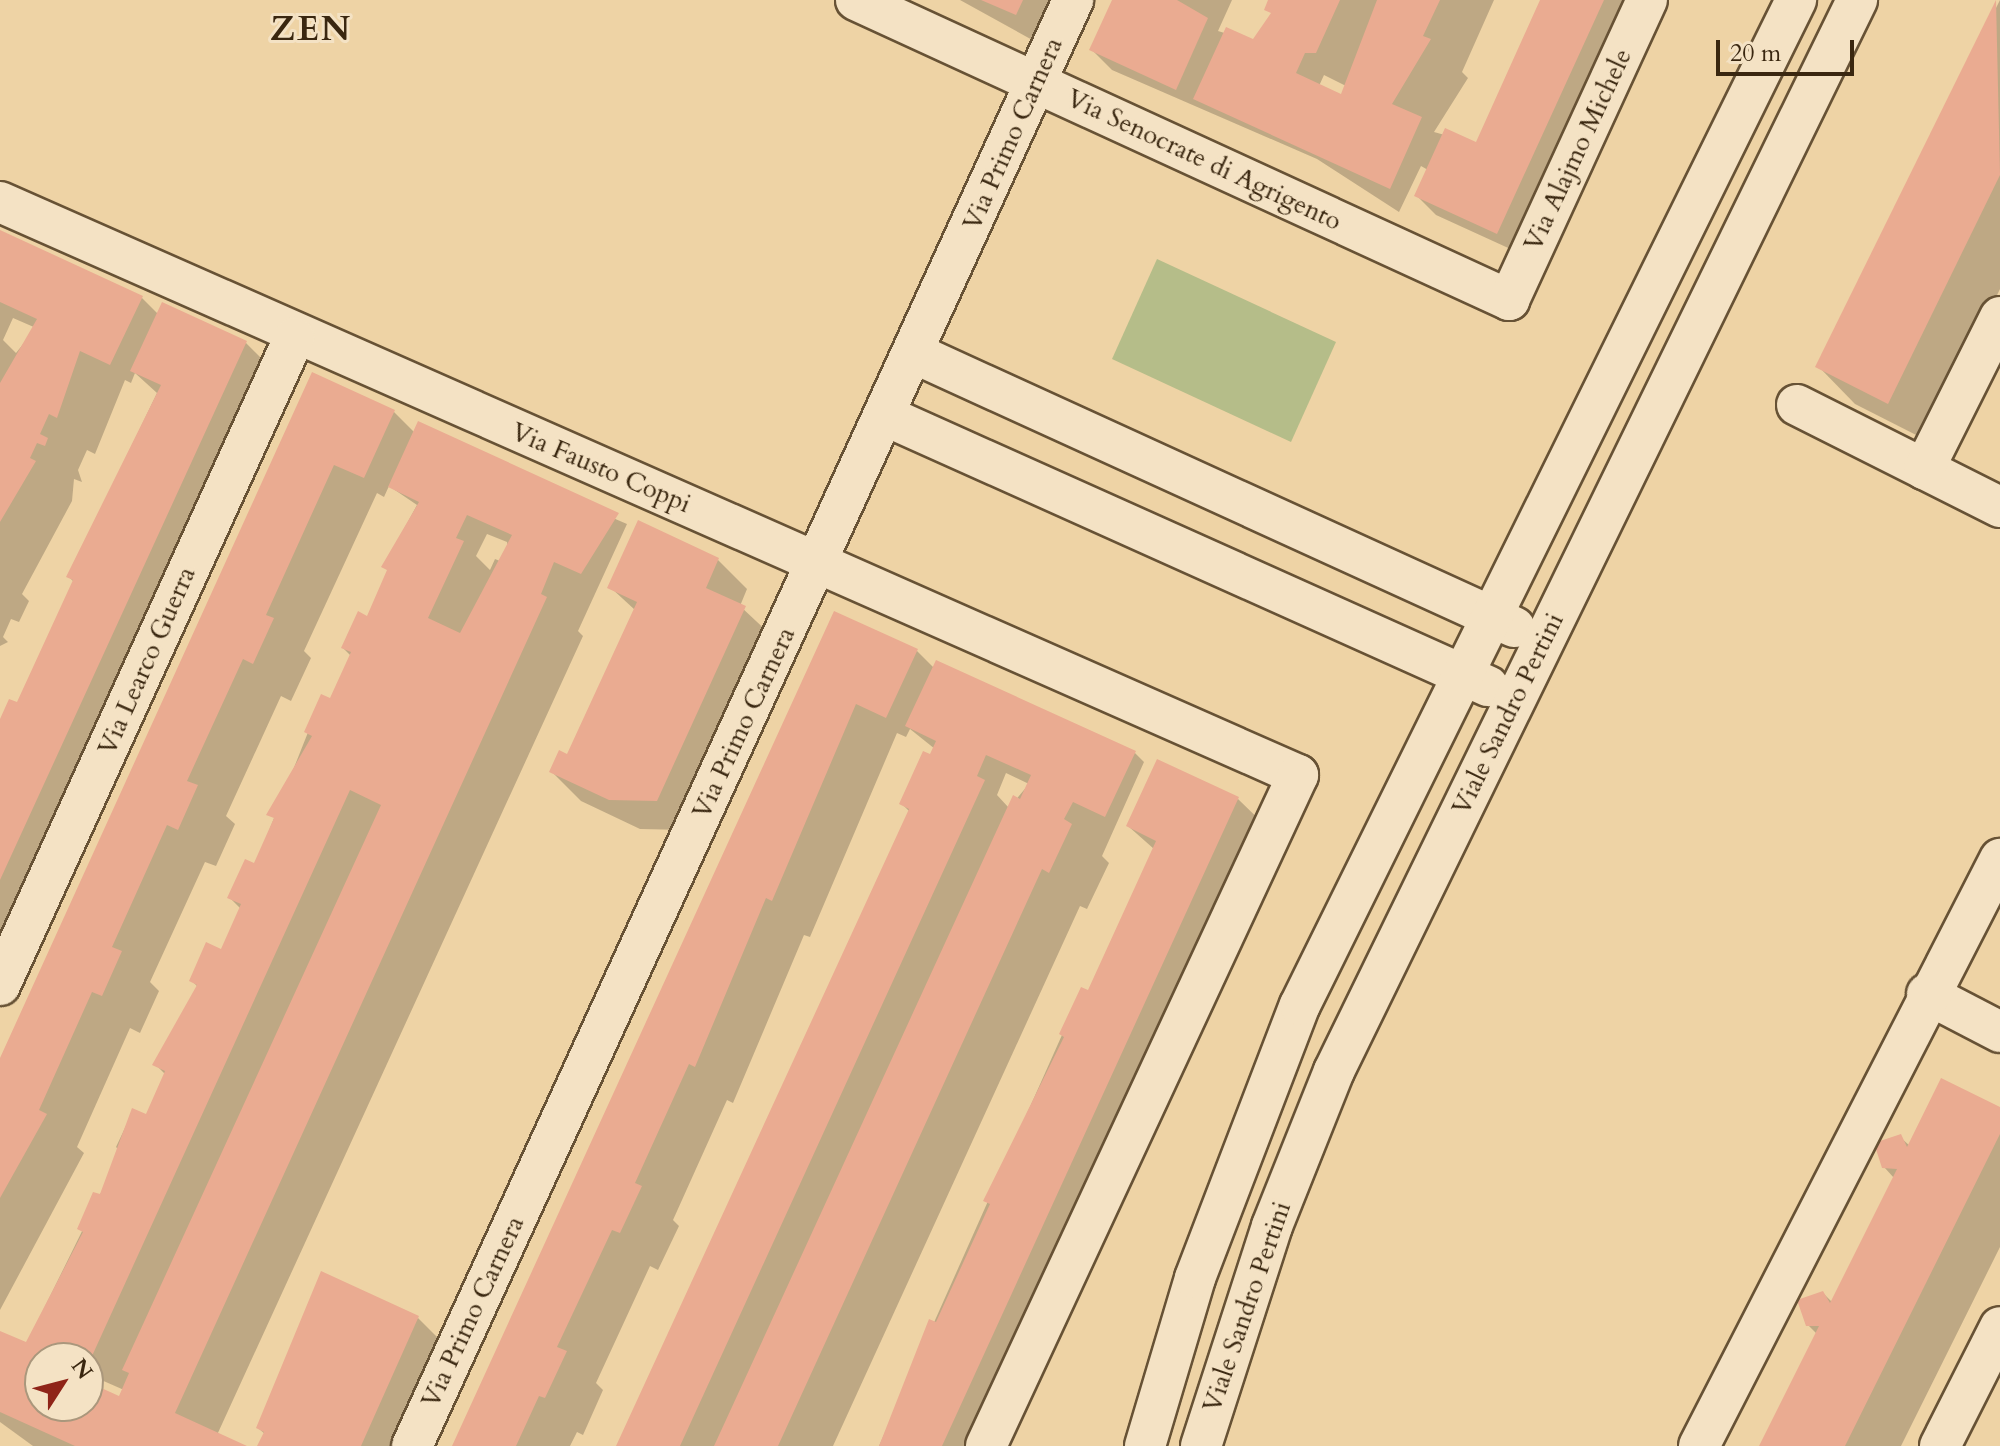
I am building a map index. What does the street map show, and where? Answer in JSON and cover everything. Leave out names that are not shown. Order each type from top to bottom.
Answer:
[{"type":"street","name":"Via Senocrate di Agrigento","points":[[856,0],[1509,300]]},
{"type":"street","name":"Via Primo Carnera","points":[[412,1446],[886,416],[1073,0]]},
{"type":"street","name":"Via Alajmo Michele","points":[[1509,300],[1647,0]]},
{"type":"street","name":"Viale Sandro Pertini","points":[[1145,1446],[1243,1142],[1300,1005],[1796,0]]},
{"type":"street","name":"Viale Sandro Pertini","points":[[1201,1446],[1272,1226],[1334,1071],[1857,0]]},
{"type":"street","name":"Via Fausto Coppi","points":[[0,202],[294,338],[819,560],[1298,775],[986,1446]]},
{"type":"street","points":[[1924,469],[2000,317]]},
{"type":"street","name":"Via Learco Guerra","points":[[0,985],[294,338]]},
{"type":"street","points":[[914,353],[1543,641]]},
{"type":"street","points":[[1797,405],[2000,507]]},
{"type":"street","points":[[886,416],[1515,699]]},
{"type":"street","points":[[1699,1446],[1927,994],[2000,859]]},
{"type":"street","points":[[1927,994],[2000,1032]]},
{"type":"street","points":[[1940,1446],[2000,1327]]},
{"type":"green space","points":[[1157,259],[1336,342],[1291,442],[1112,359]]},
{"type":"building","points":[[981,0],[1023,0],[1016,15]]},
{"type":"building","points":[[1112,0],[1177,0],[1208,18],[1176,90],[1089,50]]},
{"type":"building","points":[[1268,0],[1340,0],[1316,53],[1305,53],[1296,73],[1341,94],[1377,0],[1440,0],[1423,36],[1431,39],[1392,104],[1422,117],[1390,189],[1193,99],[1226,27],[1253,39],[1271,13],[1264,10]]},
{"type":"building","points":[[1540,0],[1604,0],[1497,234],[1414,196],[1445,128],[1476,142]]},
{"type":"building","points":[[1996,0],[2000,175],[1888,404],[1815,367]]},
{"type":"building","points":[[0,230],[143,296],[110,365],[80,351],[57,418],[49,414],[40,434],[48,438],[45,446],[37,443],[30,458],[36,461],[0,522],[0,383],[37,319],[0,302]]},
{"type":"building","points":[[162,302],[247,341],[0,880],[0,719],[9,699],[17,702],[73,580],[66,577],[161,385],[130,371]]},
{"type":"building","points":[[312,372],[395,410],[364,478],[334,465],[266,615],[274,618],[253,664],[243,659],[187,781],[198,785],[178,830],[167,825],[112,947],[122,951],[102,996],[92,992],[39,1110],[47,1114],[0,1198],[0,1058]]},
{"type":"building","points":[[418,421],[619,513],[581,574],[554,562],[541,594],[547,597],[175,1413],[247,1446],[75,1446],[0,1412],[0,1331],[26,1342],[83,1232],[77,1229],[93,1192],[100,1194],[132,1108],[146,1114],[165,1071],[152,1065],[197,985],[189,981],[206,942],[221,949],[241,904],[227,898],[245,859],[254,863],[274,818],[266,815],[312,736],[304,732],[321,694],[330,698],[351,652],[341,648],[358,611],[367,616],[387,570],[381,567],[419,502],[388,487]],"holes":[[[467,515],[512,535],[460,633],[428,618],[464,541],[456,538]],[[350,790],[381,805],[122,1370],[129,1373],[119,1396],[104,1389],[104,1422],[24,1422],[24,1342],[98,1342]]]},
{"type":"building","points":[[638,520],[719,558],[706,588],[746,606],[657,801],[609,800],[549,772],[559,750],[567,754],[637,602],[607,588]]},
{"type":"building","points":[[834,611],[918,649],[886,718],[856,704],[772,901],[766,898],[695,1067],[689,1064],[635,1183],[642,1186],[620,1233],[612,1230],[557,1347],[567,1351],[545,1398],[539,1396],[516,1446],[452,1446]]},
{"type":"building","points":[[936,660],[1136,751],[1105,817],[1073,802],[1064,819],[1072,824],[1049,873],[1042,869],[778,1446],[714,1446],[1013,795],[1020,799],[1031,775],[986,755],[977,776],[985,780],[680,1446],[616,1446],[909,809],[899,804],[923,751],[930,754],[936,741],[905,726]]},
{"type":"building","points":[[1157,759],[1239,797],[942,1446],[879,1446],[929,1319],[936,1322],[990,1204],[983,1201],[1064,1037],[1059,1034],[1081,987],[1088,990],[1156,841],[1126,826]]},
{"type":"building","points":[[1941,1078],[2000,1107],[2000,1134],[1845,1446],[1759,1446],[1819,1326],[1806,1326],[1797,1300],[1823,1291],[1830,1303],[1897,1169],[1882,1168],[1874,1143],[1901,1134],[1907,1147]]},
{"type":"building","points":[[321,1271],[419,1316],[361,1446],[257,1446],[264,1432],[256,1428]]},
{"type":"district","name":"ZEN","points":[[311,30]]}]
